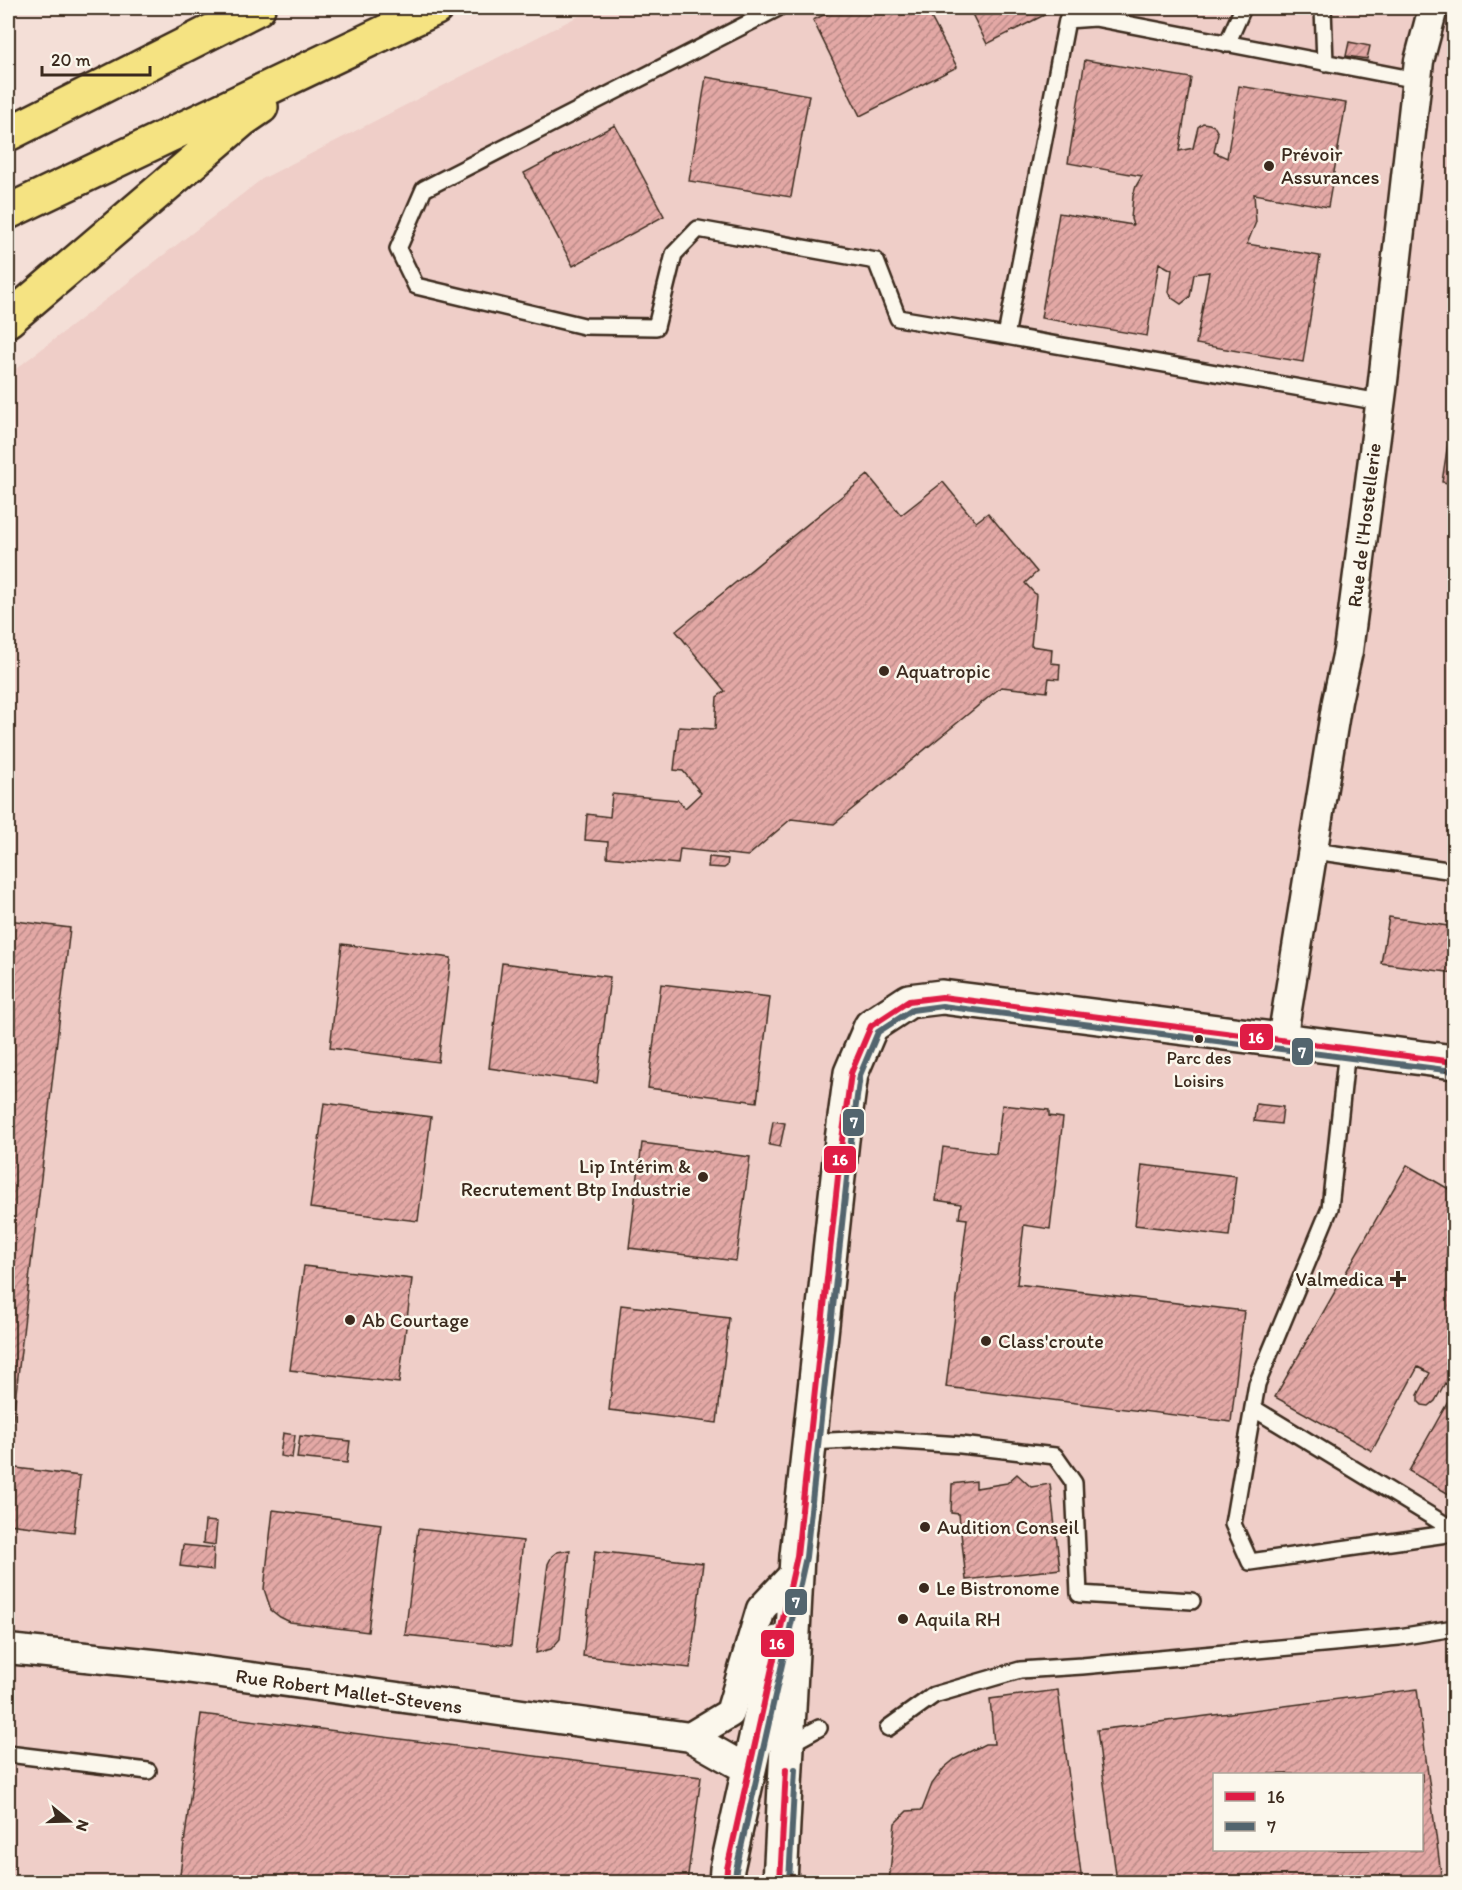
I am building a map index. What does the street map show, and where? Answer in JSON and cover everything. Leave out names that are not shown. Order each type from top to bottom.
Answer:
[{"type":"highway","points":[[8,134],[258,8]]},
{"type":"highway","points":[[8,212],[435,8]]},
{"type":"highway","points":[[8,320],[242,120],[345,51]]},
{"type":"street","name":"Rue de l'Hostellerie","points":[[1282,1040],[1337,701],[1348,651],[1380,402],[1416,80],[1433,8]]},
{"type":"street","points":[[780,1882],[795,1566],[840,1152],[851,1072],[871,1026],[909,1001],[942,997],[1455,1062]]},
{"type":"street","points":[[690,1737],[730,1713],[761,1609],[795,1566]]},
{"type":"street","points":[[726,1882],[749,1766],[795,1566]]},
{"type":"street","name":"Rue Robert Mallet-Stevens","points":[[8,1649],[163,1665],[690,1737],[736,1763],[749,1766]]},
{"type":"lane","points":[[778,8],[424,189],[398,249],[416,286],[584,326],[656,327],[674,254],[698,229],[876,261],[898,318],[1380,402]]},
{"type":"lane","points":[[1227,44],[1243,8]]},
{"type":"lane","points":[[1323,8],[1325,63]]},
{"type":"lane","points":[[1006,336],[1067,20],[1095,18],[1416,80]]},
{"type":"lane","points":[[1314,851],[1455,871]]},
{"type":"lane","points":[[1347,1049],[1330,1208],[1257,1384],[1233,1524],[1250,1562],[1455,1531]]},
{"type":"lane","points":[[1253,1408],[1455,1531]]},
{"type":"lane","points":[[809,1442],[871,1439],[961,1445],[1055,1456],[1074,1483],[1079,1594],[1192,1601]]},
{"type":"lane","points":[[888,1728],[934,1695],[1020,1670],[1399,1637],[1455,1628]]},
{"type":"lane","points":[[749,1766],[819,1728]]},
{"type":"lane","points":[[8,1754],[148,1771]]},
{"type":"shaded area","points":[[594,8],[1454,8],[1454,1882],[8,1882],[8,375],[262,179]]},
{"type":"building","points":[[838,8],[926,8],[957,67],[860,116],[813,20]]},
{"type":"building","points":[[969,8],[1058,8],[987,44]]},
{"type":"building","points":[[1349,42],[1370,46],[1367,59],[1346,56]]},
{"type":"building","points":[[1085,60],[1191,78],[1179,151],[1193,148],[1198,127],[1203,123],[1214,126],[1218,133],[1214,152],[1227,158],[1239,86],[1346,103],[1328,207],[1254,194],[1256,222],[1247,244],[1320,256],[1303,362],[1196,344],[1209,272],[1194,274],[1190,297],[1181,304],[1172,298],[1169,292],[1172,270],[1159,263],[1147,336],[1041,318],[1059,213],[1133,225],[1131,219],[1133,196],[1142,176],[1068,163]]},
{"type":"building","points":[[706,77],[809,95],[791,197],[689,181]]},
{"type":"building","points":[[615,125],[664,216],[573,266],[524,173]]},
{"type":"building","points":[[1454,404],[1454,484],[1442,482]]},
{"type":"building","name":"Aquatropic","points":[[868,475],[901,515],[943,482],[976,522],[988,513],[1037,572],[1025,583],[1036,595],[1031,646],[1052,649],[1051,663],[1060,664],[1059,679],[1049,678],[1047,692],[1001,687],[834,824],[791,819],[748,856],[680,849],[678,864],[607,857],[608,842],[585,840],[587,814],[610,817],[612,794],[678,800],[685,808],[701,793],[683,771],[674,770],[679,727],[715,729],[717,697],[725,691],[676,631]]},
{"type":"building","points":[[709,857],[728,859],[727,866],[724,868],[708,867]]},
{"type":"building","points":[[1389,917],[1454,927],[1454,973],[1381,963]]},
{"type":"building","points":[[8,920],[70,928],[8,1462]]},
{"type":"building","points":[[342,944],[451,958],[438,1062],[330,1048]]},
{"type":"building","points":[[502,963],[610,977],[597,1083],[489,1068]]},
{"type":"building","points":[[661,984],[770,997],[757,1102],[648,1088]]},
{"type":"building","points":[[324,1103],[431,1117],[418,1221],[310,1208]]},
{"type":"building","points":[[1256,1104],[1283,1107],[1281,1124],[1254,1121]]},
{"type":"building","points":[[1002,1105],[1049,1110],[1049,1116],[1063,1118],[1050,1229],[1024,1225],[1017,1284],[1244,1311],[1231,1422],[946,1387],[967,1219],[959,1218],[961,1204],[936,1200],[943,1147],[996,1154]]},
{"type":"building","points":[[773,1121],[785,1123],[780,1147],[769,1145]]},
{"type":"building","points":[[642,1143],[750,1157],[736,1261],[629,1248]]},
{"type":"building","points":[[1142,1165],[1236,1176],[1229,1236],[1135,1225]]},
{"type":"building","name":"Valmedica","points":[[1407,1165],[1454,1192],[1454,1388],[1445,1383],[1435,1401],[1429,1406],[1422,1405],[1418,1401],[1418,1395],[1430,1373],[1418,1367],[1372,1451],[1275,1397]]},
{"type":"building","points":[[304,1266],[412,1279],[399,1383],[290,1370]]},
{"type":"building","points":[[621,1305],[729,1318],[717,1423],[609,1410]]},
{"type":"building","points":[[1454,1391],[1454,1497],[1409,1471]]},
{"type":"building","points":[[283,1433],[295,1435],[292,1458],[280,1456]]},
{"type":"building","points":[[300,1436],[350,1441],[347,1463],[297,1458]]},
{"type":"building","points":[[8,1467],[80,1476],[74,1532],[8,1524]]},
{"type":"building","points":[[1017,1474],[1031,1487],[1050,1484],[1060,1569],[966,1580],[959,1514],[951,1513],[952,1484],[976,1481],[976,1488],[1007,1483]]},
{"type":"building","points":[[273,1510],[381,1524],[368,1632],[290,1622],[271,1610],[264,1589]]},
{"type":"building","points":[[205,1521],[217,1522],[215,1545],[203,1543]]},
{"type":"building","points":[[418,1529],[523,1541],[511,1646],[405,1635]]},
{"type":"building","points":[[183,1545],[214,1548],[213,1570],[180,1566]]},
{"type":"building","points":[[570,1550],[560,1639],[551,1649],[536,1653],[548,1564],[557,1552]]},
{"type":"building","points":[[595,1551],[703,1563],[690,1668],[583,1656]]},
{"type":"building","points":[[1417,1689],[1442,1882],[1117,1882],[1097,1730]]},
{"type":"building","points":[[1058,1690],[1082,1882],[889,1882],[895,1823],[907,1811],[922,1810],[932,1784],[944,1768],[955,1759],[985,1744],[994,1744],[990,1699]]},
{"type":"building","points":[[201,1714],[701,1777],[687,1882],[179,1882]]},
{"type":"transit line","name":"16","points":[[726,1882],[797,1556],[851,1073],[871,1026],[909,1001],[942,997],[1454,1062]]},
{"type":"transit line","name":"7","points":[[735,1882],[806,1557],[860,1075],[878,1032],[912,1010],[942,1006],[1453,1071]]},
{"type":"transit line","name":"16","points":[[780,1882],[786,1769]]},
{"type":"transit line","name":"7","points":[[789,1882],[795,1769]]},
{"type":"place","name":"Prévoir Assurances","points":[[1269,166]]},
{"type":"place","name":"Aquatropic","points":[[884,671]]},
{"type":"place","name":"Parc des Loisirs","points":[[1199,1039]]},
{"type":"place","name":"Lip Intérim & Recrutement Btp Industrie","points":[[703,1177]]},
{"type":"place","name":"Valmedica","points":[[1398,1279]]},
{"type":"place","name":"Ab Courtage","points":[[350,1320]]},
{"type":"place","name":"Class'croute","points":[[986,1341]]},
{"type":"place","name":"Audition Conseil","points":[[925,1527]]},
{"type":"place","name":"Le Bistronome","points":[[924,1588]]},
{"type":"place","name":"Aquila RH","points":[[903,1619]]}]
